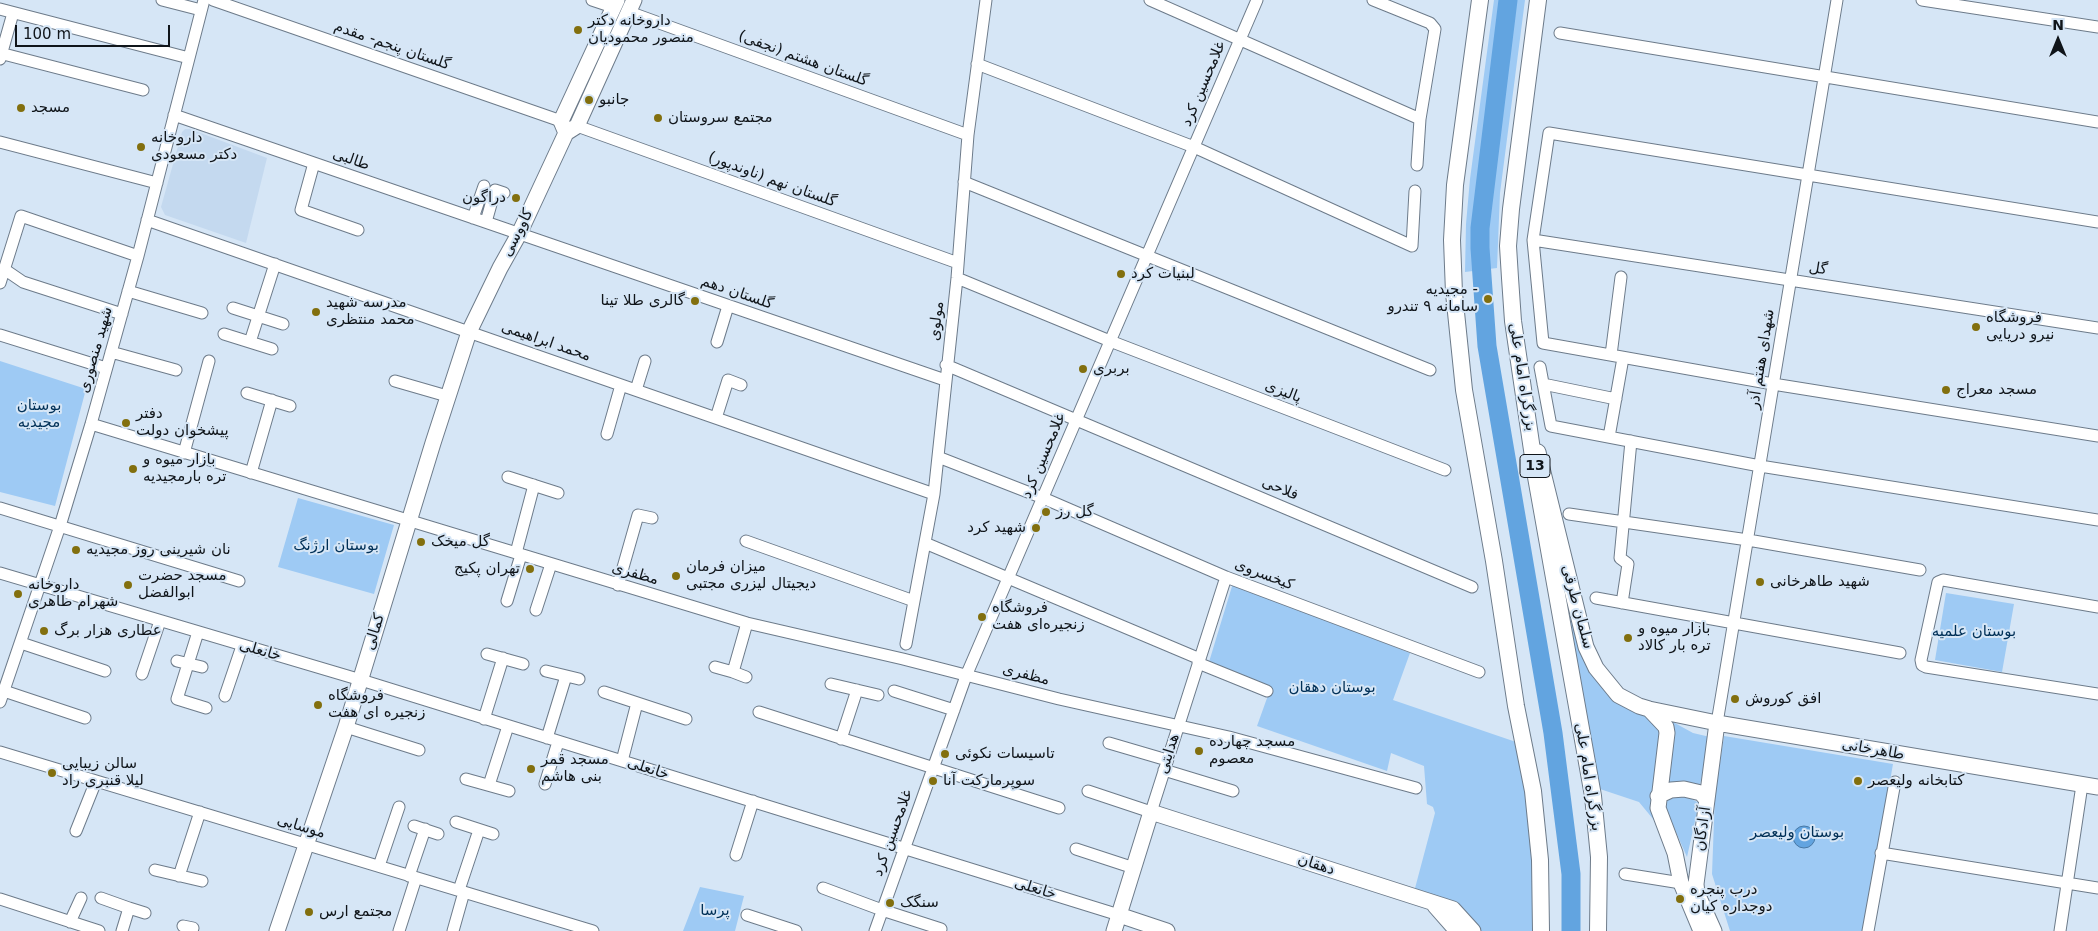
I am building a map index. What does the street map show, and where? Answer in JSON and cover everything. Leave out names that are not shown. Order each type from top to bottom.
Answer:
[{"type":"highway","points":[[1480,0],[1455,185],[1452,240],[1454,293],[1464,390],[1494,560],[1516,706],[1533,791],[1540,860],[1541,931]]},
{"type":"highway","name":"بزرگراه امام علی","points":[[1538,0],[1520,133],[1508,246],[1513,321],[1530,423],[1536,477],[1593,796],[1599,857],[1598,931]]},
{"type":"main road","name":"کاووسی","points":[[568,127],[615,4]]},
{"type":"main road","points":[[615,4],[632,6]]},
{"type":"main road","name":"کاووسی","points":[[469,332],[519,234],[568,127],[632,6]]},
{"type":"main road","name":"کمالی","points":[[277,931],[346,727],[469,332]]},
{"type":"main road","name":"سلمان طرقی","points":[[1530,423],[1548,488],[1581,629],[1589,653],[1596,668],[1610,687],[1639,706],[1649,709],[1666,727],[1668,733],[1658,796],[1658,808],[1675,853],[1681,883],[1701,931]]},
{"type":"main road","name":"طاهرخانی","points":[[1649,709],[1717,723],[2098,787]]},
{"type":"main road","name":"آزادگان","points":[[1714,931],[1697,893],[1696,884],[1717,723]]},
{"type":"main road","points":[[1658,796],[1671,790],[1684,789],[1701,793],[1707,800]]},
{"type":"main road","name":"هدایتی","points":[[1114,931],[1151,812]]},
{"type":"main road","name":"دهقان","points":[[1151,812],[1453,910],[1473,931]]},
{"type":"main road","points":[[1430,902],[1442,912],[1457,931]]},
{"type":"main road","name":"خانعلی","points":[[1119,915],[1168,931]]},
{"type":"street","points":[[162,0],[202,5]]},
{"type":"street","name":"گلستان پنجم- مقدم","points":[[213,0],[568,127]]},
{"type":"street","points":[[592,0],[615,4]]},
{"type":"street","points":[[974,0],[986,2]]},
{"type":"street","points":[[1150,0],[1240,38],[1420,119]]},
{"type":"street","name":"غلامحسین کرد","points":[[875,931],[966,676],[1257,0]]},
{"type":"street","points":[[1372,0],[1430,23],[1435,29],[1420,119],[1417,164]]},
{"type":"street","name":"شهدای هفتم آذر","points":[[1717,723],[1837,0]]},
{"type":"street","points":[[1922,0],[2098,27]]},
{"type":"street","name":"مولوی","points":[[906,644],[934,494],[946,365],[957,278],[968,135],[986,2]]},
{"type":"street","name":"شهید منصوری","points":[[0,702],[4,685],[21,643],[60,526],[111,352],[157,184],[202,5]]},
{"type":"street","name":"گلستان هشتم (نجفی)","points":[[632,6],[968,135]]},
{"type":"street","points":[[0,10],[189,58]]},
{"type":"street","points":[[13,13],[1,56],[143,90]]},
{"type":"street","points":[[1560,32],[1824,78],[2098,122]]},
{"type":"street","points":[[977,64],[1194,148],[1412,246],[1415,191]]},
{"type":"street","name":"طالبی","points":[[174,114],[519,234]]},
{"type":"street","name":"گلستان نهم (ناوندپور)","points":[[568,127],[958,262]]},
{"type":"street","points":[[2098,222],[1549,133],[1533,240],[1543,343],[1773,384],[2098,436]]},
{"type":"street","points":[[0,142],[157,184]]},
{"type":"street","points":[[314,163],[301,210],[358,230]]},
{"type":"street","points":[[964,182],[1430,370]]},
{"type":"street","points":[[473,218],[484,186]]},
{"type":"street","points":[[486,222],[494,190],[504,193]]},
{"type":"street","points":[[0,283],[21,216],[138,256]]},
{"type":"street","name":"محمد ابراهیمی","points":[[147,220],[934,494]]},
{"type":"street","name":"گلستان دهم","points":[[519,234],[945,380]]},
{"type":"street","name":"گل","points":[[1533,240],[2098,328]]},
{"type":"street","points":[[250,342],[275,264]]},
{"type":"street","points":[[4,269],[22,282],[122,314]]},
{"type":"street","points":[[1611,355],[1621,277]]},
{"type":"street","name":"پالیزی","points":[[957,278],[1110,341],[1445,470]]},
{"type":"street","points":[[128,292],[202,313]]},
{"type":"street","points":[[717,342],[728,306]]},
{"type":"street","points":[[233,308],[283,324]]},
{"type":"street","points":[[224,334],[272,349]]},
{"type":"street","points":[[0,335],[106,368]]},
{"type":"street","points":[[111,352],[176,370]]},
{"type":"street","points":[[1609,437],[1623,358]]},
{"type":"street","points":[[184,452],[209,361]]},
{"type":"street","points":[[636,390],[645,361]]},
{"type":"street","name":"فلاحی","points":[[946,365],[1472,587]]},
{"type":"street","points":[[1540,367],[1551,426],[1760,466],[2098,520]]},
{"type":"street","points":[[395,380],[448,396]]},
{"type":"street","points":[[716,418],[728,380],[740,385]]},
{"type":"street","points":[[1543,384],[1616,399]]},
{"type":"street","points":[[607,434],[622,385]]},
{"type":"street","points":[[247,393],[290,406]]},
{"type":"street","points":[[251,473],[272,400]]},
{"type":"street","name":"مظفری","points":[[90,424],[747,623],[1178,726],[1229,736],[1416,788]]},
{"type":"street","points":[[1622,603],[1628,564],[1620,558],[1630,441]]},
{"type":"street","name":"کیخسروی","points":[[938,457],[1043,498],[1226,577],[1479,672]]},
{"type":"street","points":[[508,477],[558,493]]},
{"type":"street","points":[[507,601],[534,485]]},
{"type":"street","points":[[0,508],[239,581]]},
{"type":"street","points":[[1569,514],[1748,540],[1920,570]]},
{"type":"street","points":[[618,585],[638,515],[652,518]]},
{"type":"street","points":[[746,541],[914,601]]},
{"type":"street","points":[[925,543],[1267,691]]},
{"type":"street","points":[[536,610],[550,564]]},
{"type":"street","name":"خانعلی","points":[[0,573],[361,680],[1119,915]]},
{"type":"street","name":"هدایتی","points":[[1151,812],[1226,577]]},
{"type":"street","points":[[2098,607],[1943,580],[1938,582],[1921,660],[1922,665],[1926,667],[2098,694]]},
{"type":"street","points":[[1596,598],[1900,653]]},
{"type":"street","points":[[142,674],[160,621]]},
{"type":"street","points":[[733,672],[747,623]]},
{"type":"street","points":[[198,632],[182,662],[177,699],[206,708]]},
{"type":"street","points":[[21,643],[105,671]]},
{"type":"street","points":[[225,696],[242,646]]},
{"type":"street","points":[[487,654],[524,664]]},
{"type":"street","points":[[484,719],[503,658]]},
{"type":"street","points":[[182,662],[202,668]]},
{"type":"street","points":[[715,668],[746,677]]},
{"type":"street","points":[[546,671],[579,679]]},
{"type":"street","points":[[545,784],[552,740],[566,676]]},
{"type":"street","points":[[831,684],[878,694]]},
{"type":"street","points":[[4,685],[85,718]]},
{"type":"street","points":[[841,739],[857,690]]},
{"type":"street","points":[[894,691],[954,710]]},
{"type":"street","points":[[604,692],[686,719]]},
{"type":"street","points":[[622,761],[638,703]]},
{"type":"street","points":[[759,712],[1060,808]]},
{"type":"street","points":[[489,785],[508,726]]},
{"type":"street","points":[[346,727],[418,750]]},
{"type":"street","points":[[1109,743],[1233,791]]},
{"type":"street","name":"موسایی","points":[[0,752],[593,931]]},
{"type":"street","points":[[466,779],[509,791]]},
{"type":"street","points":[[76,831],[96,781]]},
{"type":"street","points":[[1868,931],[1895,782]]},
{"type":"street","points":[[2060,931],[2082,785]]},
{"type":"street","points":[[1088,791],[1151,812]]},
{"type":"street","points":[[736,855],[753,801]]},
{"type":"street","points":[[379,866],[399,807]]},
{"type":"street","points":[[179,876],[200,812]]},
{"type":"street","points":[[456,822],[493,834]]},
{"type":"street","points":[[399,931],[413,877],[419,828],[438,834]]},
{"type":"street","points":[[453,931],[478,830]]},
{"type":"street","points":[[1076,848],[1134,868]]},
{"type":"street","points":[[1881,853],[2098,888]]},
{"type":"street","points":[[155,870],[202,881]]},
{"type":"street","points":[[1625,874],[1681,883]]},
{"type":"street","points":[[823,888],[941,929]]},
{"type":"street","points":[[70,922],[81,898]]},
{"type":"street","points":[[101,898],[145,913]]},
{"type":"street","points":[[0,899],[99,931]]},
{"type":"street","points":[[122,931],[129,908]]},
{"type":"street","points":[[747,915],[768,927],[796,931]]},
{"type":"shaded area","points":[[185,129],[190,129],[267,158],[246,243],[165,215],[161,207],[182,132]]},
{"type":"shaded area","points":[[1804,826],[1812,829],[1815,837],[1812,845],[1804,848],[1796,845],[1793,837],[1796,829]]},
{"type":"green space","points":[[1494,0],[1525,0],[1500,193],[1497,268],[1465,272],[1466,224],[1470,179]]},
{"type":"green space","name":"بوستان مجیدیه","points":[[0,361],[86,389],[55,506],[0,492]]},
{"type":"green space","name":"بوستان ارژنگ","points":[[298,498],[394,525],[374,594],[278,567]]},
{"type":"green space","points":[[1553,535],[1595,676],[1605,691],[1617,701],[1654,718],[1660,723],[1658,825],[1639,802],[1600,789]]},
{"type":"green space","name":"بوستان دهقان","points":[[1233,583],[1410,653],[1393,700],[1516,742],[1529,811],[1533,864],[1533,931],[1479,931],[1414,892],[1435,813],[1433,807],[1427,804],[1424,766],[1391,753],[1387,771],[1257,726],[1271,687],[1209,662]]},
{"type":"green space","name":"بوستان علمیه","points":[[1946,593],[2014,604],[2002,672],[1935,660]]},
{"type":"green space","points":[[1662,716],[1693,733],[1710,737],[1700,785],[1665,784]]},
{"type":"green space","name":"بوستان ولیعصر","points":[[1724,736],[1893,764],[1864,931],[1730,931],[1712,874],[1715,795]]},
{"type":"green space","points":[[1676,796],[1686,796],[1699,803],[1687,857],[1663,803]]},
{"type":"green space","name":"پرسا","points":[[700,887],[744,896],[735,931],[683,931]]},
{"type":"waterway","points":[[1508,0],[1480,228],[1480,248],[1487,346],[1553,733],[1571,874],[1571,931]]},
{"type":"place","name":"داروخانه دکتر منصور محمودیان","points":[[578,30]]},
{"type":"place","name":"جانبو","points":[[589,100]]},
{"type":"place","name":"مسجد","points":[[21,108]]},
{"type":"place","name":"مجتمع سروستان","points":[[658,118]]},
{"type":"place","name":"داروخانه دکتر مسعودی","points":[[141,147]]},
{"type":"place","name":"دراگون","points":[[516,198]]},
{"type":"place","name":"لبنیات کرد","points":[[1121,274]]},
{"type":"place","name":"مجیدیه - سامانه ۹ تندرو","points":[[1488,299]]},
{"type":"place","name":"گالری طلا تینا","points":[[695,301]]},
{"type":"place","name":"مدرسه شهید محمد منتظری","points":[[316,312]]},
{"type":"place","name":"فروشگاه نیرو دریایی","points":[[1976,327]]},
{"type":"place","name":"بربری","points":[[1083,369]]},
{"type":"place","name":"مسجد معراج","points":[[1946,390]]},
{"type":"place","name":"دفتر پیشخوان دولت","points":[[126,423]]},
{"type":"place","name":"بازار میوه و تره بارمجیدیه","points":[[133,469]]},
{"type":"place","name":"گل رز","points":[[1046,512]]},
{"type":"place","name":"شهید کرد","points":[[1036,528]]},
{"type":"place","name":"گل میخک","points":[[421,542]]},
{"type":"place","name":"نان شیرینی روز مجیدیه","points":[[76,550]]},
{"type":"place","name":"تهران پکیج","points":[[530,569]]},
{"type":"place","name":"میزان فرمان دیجیتال لیزری مجتبی","points":[[676,576]]},
{"type":"place","name":"شهید طاهرخانی","points":[[1760,582]]},
{"type":"place","name":"مسجد حضرت ابوالفضل","points":[[128,585]]},
{"type":"place","name":"داروخانه شهرام طاهری","points":[[18,594]]},
{"type":"place","name":"فروشگاه زنجیره‌ای هفت","points":[[982,617]]},
{"type":"place","name":"عطاری هزار برگ","points":[[44,631]]},
{"type":"place","name":"بازار میوه و تره بار کالاد","points":[[1628,638]]},
{"type":"place","name":"افق کوروش","points":[[1735,699]]},
{"type":"place","name":"فروشگاه زنجیره ای هفت","points":[[318,705]]},
{"type":"place","name":"مسجد چهارده معصوم","points":[[1199,751]]},
{"type":"place","name":"تاسیسات نکوئی","points":[[945,754]]},
{"type":"place","name":"مسجد قمر بنی هاشم","points":[[531,769]]},
{"type":"place","name":"سالن زیبایی لیلا قنبری راد","points":[[52,773]]},
{"type":"place","name":"سوپرمارکت آنا","points":[[933,781]]},
{"type":"place","name":"کتابخانه ولیعصر","points":[[1858,781]]},
{"type":"place","name":"درب پنجره دوجداره کیان","points":[[1680,899]]},
{"type":"place","name":"سنگک","points":[[890,903]]},
{"type":"place","name":"مجتمع ارس","points":[[309,912]]}]
